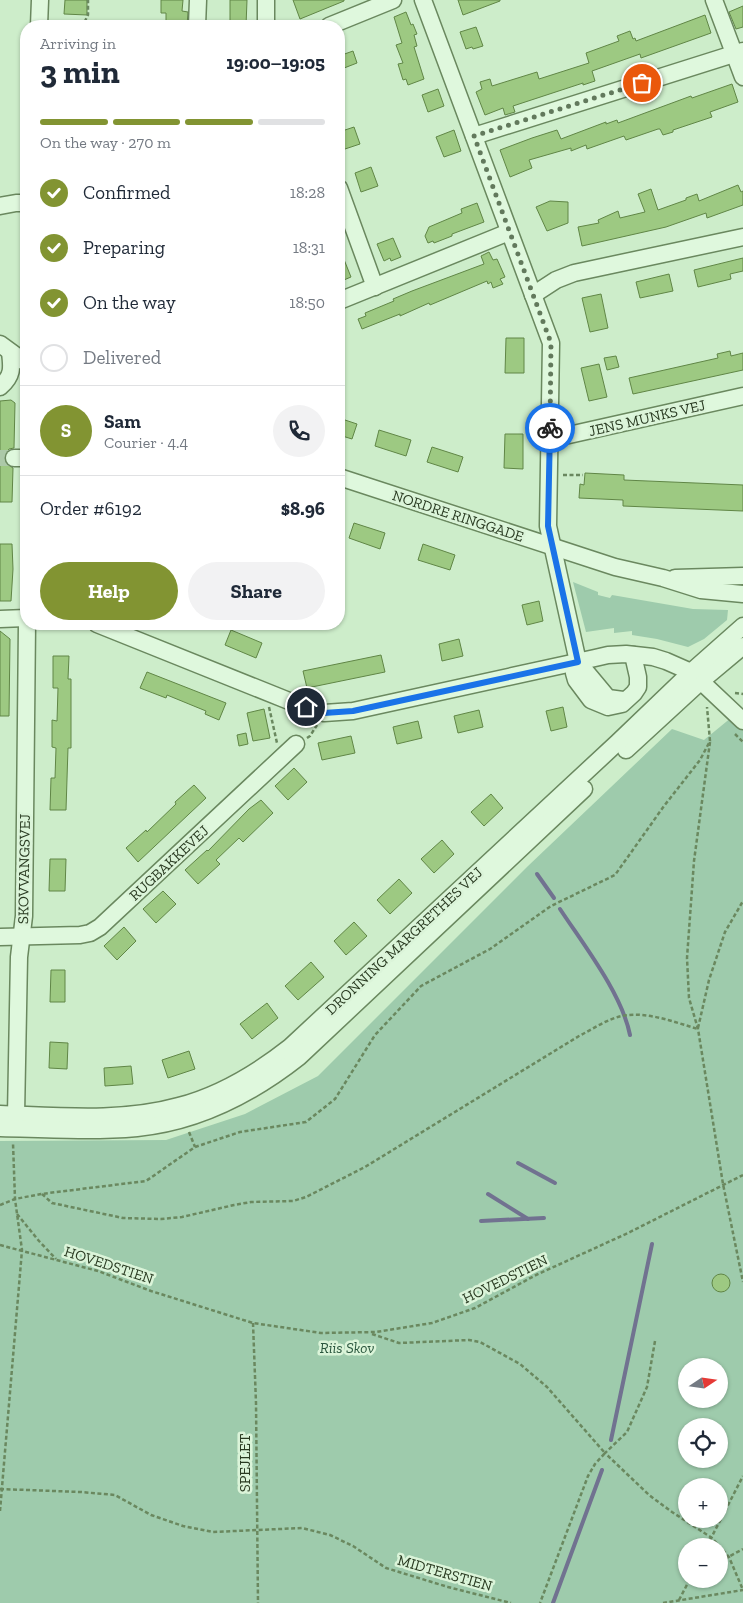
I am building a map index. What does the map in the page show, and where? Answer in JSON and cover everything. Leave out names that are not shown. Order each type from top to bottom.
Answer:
[{"type":"street","points":[[40,0],[40,20]]},
{"type":"street","points":[[197,20],[198,0]]},
{"type":"street","points":[[266,0],[266,20]]},
{"type":"street","points":[[344,20],[393,0]]},
{"type":"street","points":[[423,0],[551,343],[548,526],[578,662],[574,673],[576,680],[591,700],[608,708],[622,704],[638,687],[633,655]]},
{"type":"street","points":[[714,0],[739,53],[743,77]]},
{"type":"street","points":[[474,136],[739,53]]},
{"type":"street","points":[[0,206],[20,203]]},
{"type":"street","points":[[345,204],[376,286]]},
{"type":"street","points":[[345,299],[509,232]]},
{"type":"street","points":[[533,295],[556,280],[574,273],[743,237]]},
{"type":"street","points":[[5,348],[20,359]]},
{"type":"street","points":[[4,384],[10,374],[12,364],[5,348]]},
{"type":"street","name":"JENS MUNKS VEJ","points":[[550,436],[560,437],[743,396]]},
{"type":"street","name":"NORDRE RINGGADE","points":[[345,479],[615,567],[663,578],[701,590],[743,594]]},
{"type":"street","name":"NORDRE RINGGADE","points":[[663,578],[743,576]]},
{"type":"street","points":[[0,619],[20,618]]},
{"type":"street","name":"DRONNING MARGRETHES VEJ","points":[[0,1128],[94,1130],[138,1128],[162,1124],[211,1110],[259,1086],[299,1057],[695,677],[743,626]]},
{"type":"street","name":"SKOVVANGSVEJ","points":[[8,1114],[19,957],[24,916],[27,630]]},
{"type":"street","points":[[112,630],[265,692],[324,713],[353,711],[608,655],[633,655],[653,657],[695,677],[743,721]]},
{"type":"street","name":"DRONNING MARGRETHES VEJ","points":[[8,1114],[136,1114],[180,1106],[206,1097],[252,1074],[290,1047],[612,748],[695,677],[743,646]]},
{"type":"street","name":"RUGBAKKEVEJ","points":[[0,937],[80,935],[90,933],[100,926],[296,744]]},
{"type":"path","points":[[86,20],[88,15],[88,0]]},
{"type":"path","points":[[549,476],[584,475]]},
{"type":"path","points":[[265,692],[281,759]]},
{"type":"path","points":[[707,703],[710,741],[694,861],[687,958],[690,998],[698,1029],[723,1184],[743,1282]]},
{"type":"path","points":[[296,744],[310,736],[324,713]]},
{"type":"path","points":[[0,1205],[15,1199],[42,1194],[146,1181],[195,1147],[240,1132],[306,1122],[334,1099],[375,1035],[421,986],[490,949],[551,906],[615,875],[664,806],[700,760],[710,741]]},
{"type":"path","points":[[698,1029],[709,980],[725,932],[743,901]]},
{"type":"path","points":[[42,1194],[52,1203],[123,1218],[182,1217],[234,1204],[293,1201],[313,1194],[365,1167],[579,1036],[621,1016],[650,1016],[698,1029]]},
{"type":"path","points":[[0,1511],[22,1250],[16,1213],[13,1142]]},
{"type":"path","name":"HOVEDSTIEN","points":[[0,1245],[98,1271],[151,1291],[253,1323],[321,1332],[368,1332],[432,1323],[475,1308],[536,1275],[628,1233],[743,1175]]},
{"type":"path","points":[[16,1213],[38,1241],[58,1260]]},
{"type":"path","name":"SPEJLET","points":[[253,1323],[258,1603]]},
{"type":"path","points":[[368,1332],[399,1343],[469,1340],[480,1342],[520,1364],[546,1387],[605,1453],[649,1495],[712,1538],[743,1476]]},
{"type":"path","points":[[540,1603],[588,1476],[595,1464],[627,1432],[647,1387],[655,1341]]},
{"type":"path","name":"MIDTERSTIEN","points":[[1,1489],[115,1495],[151,1515],[183,1526],[213,1532],[302,1528],[330,1535],[352,1546],[386,1568],[448,1587],[511,1603]]},
{"type":"path","points":[[663,1603],[743,1590],[728,1557],[743,1548]]},
{"type":"path","points":[[679,1600],[685,1588]]},
{"type":"green space","points":[[573,582],[598,592],[598,595],[610,598],[612,595],[693,609],[728,610],[727,620],[704,639],[688,647],[632,635],[632,631],[614,633],[614,628],[586,632]]},
{"type":"green space","name":"Riis Skov","points":[[743,708],[743,1603],[0,1603],[0,1141],[166,1140],[245,1114],[318,1076],[528,866],[672,729],[704,740]]},
{"type":"building","points":[[65,0],[87,0],[87,15],[64,14]]},
{"type":"building","points":[[161,0],[183,0],[182,11],[188,12],[187,20],[166,20],[166,13],[161,13]]},
{"type":"building","points":[[230,0],[247,0],[246,20],[230,20]]},
{"type":"building","points":[[293,0],[344,0],[344,1],[300,19]]},
{"type":"building","points":[[458,0],[500,0],[500,1],[463,15]]},
{"type":"building","points":[[743,6],[743,27],[736,29],[729,12]]},
{"type":"building","points":[[406,12],[417,34],[414,35],[417,46],[414,47],[424,79],[408,85],[406,79],[403,80],[398,64],[403,63],[396,45],[402,43],[394,17]]},
{"type":"building","points":[[705,15],[711,33],[641,58],[640,54],[592,71],[595,81],[583,85],[583,83],[513,106],[515,112],[505,115],[503,108],[485,115],[476,92],[482,89],[480,82],[490,79],[492,86],[537,72],[539,79],[589,63],[586,53],[619,41],[617,36],[630,31],[633,39],[635,38],[636,41]]},
{"type":"building","points":[[476,27],[483,46],[466,49],[460,32]]},
{"type":"building","points":[[353,51],[357,63],[345,68],[345,54]]},
{"type":"building","points":[[732,84],[738,102],[710,112],[712,117],[663,135],[660,129],[658,129],[626,140],[624,136],[587,149],[586,145],[571,151],[571,148],[529,160],[532,168],[510,177],[500,150],[557,130],[561,139],[606,122],[606,124],[617,120],[618,123],[691,96],[692,98]]},
{"type":"building","points":[[438,89],[444,106],[428,112],[422,95]]},
{"type":"building","points":[[354,127],[360,144],[345,149],[345,130]]},
{"type":"building","points":[[454,130],[461,151],[444,157],[436,137]]},
{"type":"building","points":[[371,167],[378,186],[361,192],[355,173]]},
{"type":"building","points":[[738,185],[741,192],[743,191],[743,205],[707,218],[706,213],[666,227],[582,246],[578,227],[599,223],[598,220],[618,211],[620,218],[645,212],[638,194],[651,189],[658,210],[697,194],[699,201]]},
{"type":"building","points":[[550,201],[568,202],[568,223],[547,231],[536,207]]},
{"type":"building","points":[[477,203],[484,222],[434,243],[433,241],[428,243],[425,236],[429,227],[462,213],[461,209]]},
{"type":"building","points":[[393,238],[401,257],[391,261],[390,258],[384,261],[377,244]]},
{"type":"building","points":[[489,252],[493,260],[497,259],[505,277],[500,279],[503,284],[493,288],[491,282],[488,284],[487,281],[430,305],[429,303],[400,316],[400,314],[362,329],[358,319],[366,316],[365,313],[412,291],[484,264],[481,256]]},
{"type":"building","points":[[743,258],[743,271],[730,274],[731,279],[698,287],[694,270]]},
{"type":"building","points":[[345,262],[351,277],[345,280]]},
{"type":"building","points":[[669,274],[673,291],[640,298],[636,282]]},
{"type":"building","points":[[601,294],[608,328],[590,332],[582,298]]},
{"type":"building","points":[[506,338],[524,338],[524,373],[505,373]]},
{"type":"building","points":[[730,351],[731,356],[743,353],[743,370],[633,394],[629,378],[718,358],[717,354]]},
{"type":"building","points":[[616,356],[619,367],[607,370],[604,358]]},
{"type":"building","points":[[599,364],[607,397],[589,401],[581,368]]},
{"type":"building","points":[[11,400],[15,403],[14,448],[9,449],[4,458],[6,463],[13,468],[12,502],[0,502],[0,401]]},
{"type":"building","points":[[345,420],[357,424],[352,439],[345,437]]},
{"type":"building","points":[[379,430],[411,440],[406,456],[375,446]]},
{"type":"building","points":[[505,434],[523,434],[523,469],[504,468]]},
{"type":"building","points":[[432,447],[463,457],[458,472],[427,462]]},
{"type":"building","points":[[585,473],[624,475],[624,480],[743,485],[743,511],[623,506],[623,500],[579,498],[580,484],[584,485]]},
{"type":"building","points":[[354,523],[385,533],[380,549],[349,538]]},
{"type":"building","points":[[0,544],[12,544],[11,601],[0,601]]},
{"type":"building","points":[[423,544],[455,555],[450,570],[418,560]]},
{"type":"building","points":[[539,601],[543,621],[527,625],[522,605]]},
{"type":"building","points":[[231,630],[262,643],[256,658],[225,645]]},
{"type":"building","points":[[0,631],[10,639],[9,716],[0,716]]},
{"type":"building","points":[[459,639],[463,656],[442,661],[439,644]]},
{"type":"building","points":[[381,655],[385,672],[307,688],[303,671]]},
{"type":"building","points":[[53,656],[69,656],[68,679],[71,679],[71,748],[68,748],[66,810],[50,810],[51,778],[55,778],[56,748],[52,747],[52,720],[57,721],[58,688],[53,688]]},
{"type":"building","points":[[147,672],[226,703],[219,720],[205,714],[206,711],[167,695],[166,698],[140,688]]},
{"type":"building","points":[[563,707],[567,727],[551,731],[546,711]]},
{"type":"building","points":[[264,709],[270,738],[253,741],[247,713]]},
{"type":"building","points":[[479,710],[483,727],[458,733],[454,716]]},
{"type":"building","points":[[418,721],[422,738],[397,744],[393,727]]},
{"type":"building","points":[[246,733],[248,744],[239,746],[237,735]]},
{"type":"building","points":[[351,736],[355,753],[322,760],[318,743]]},
{"type":"building","points":[[294,768],[307,782],[288,800],[275,786]]},
{"type":"building","points":[[194,785],[206,798],[138,862],[126,848],[146,830],[147,832]]},
{"type":"building","points":[[491,794],[503,808],[484,826],[471,812]]},
{"type":"building","points":[[261,800],[273,813],[243,842],[239,838],[216,860],[220,864],[198,884],[185,870],[208,851],[249,809]]},
{"type":"building","points":[[442,840],[454,854],[434,873],[421,859]]},
{"type":"building","points":[[50,859],[66,859],[65,891],[49,891]]},
{"type":"building","points":[[399,879],[412,893],[390,914],[377,900]]},
{"type":"building","points":[[163,891],[176,904],[156,923],[143,909]]},
{"type":"building","points":[[354,922],[367,936],[346,955],[334,941]]},
{"type":"building","points":[[124,927],[136,941],[117,960],[104,946]]},
{"type":"building","points":[[311,962],[324,977],[298,1000],[285,986]]},
{"type":"building","points":[[51,970],[65,970],[65,1002],[50,1002]]},
{"type":"building","points":[[267,1003],[278,1018],[252,1039],[240,1024]]},
{"type":"building","points":[[50,1042],[68,1043],[67,1069],[49,1068]]},
{"type":"building","points":[[189,1051],[195,1069],[168,1078],[162,1060]]},
{"type":"building","points":[[131,1066],[133,1084],[105,1086],[104,1068]]},
{"type":"building","points":[[721,1274],[727,1277],[730,1283],[727,1289],[721,1292],[715,1289],[712,1283],[715,1277]]},
{"type":"waterway","points":[[537,874],[554,898]]},
{"type":"waterway","points":[[560,909],[610,986],[626,1019],[630,1035]]},
{"type":"waterway","points":[[518,1163],[555,1183]]},
{"type":"waterway","points":[[488,1194],[528,1219]]},
{"type":"waterway","points":[[481,1221],[544,1218]]},
{"type":"waterway","points":[[611,1440],[652,1244]]},
{"type":"waterway","points":[[553,1603],[602,1470]]},
{"type":"tunnel","points":[[0,458],[14,458]]},
{"type":"way so far","points":[[550,428],[551,343],[474,136],[642,83]]},
{"type":"route","points":[[306,707],[324,713],[353,711],[578,662],[548,526],[550,428]]}]
